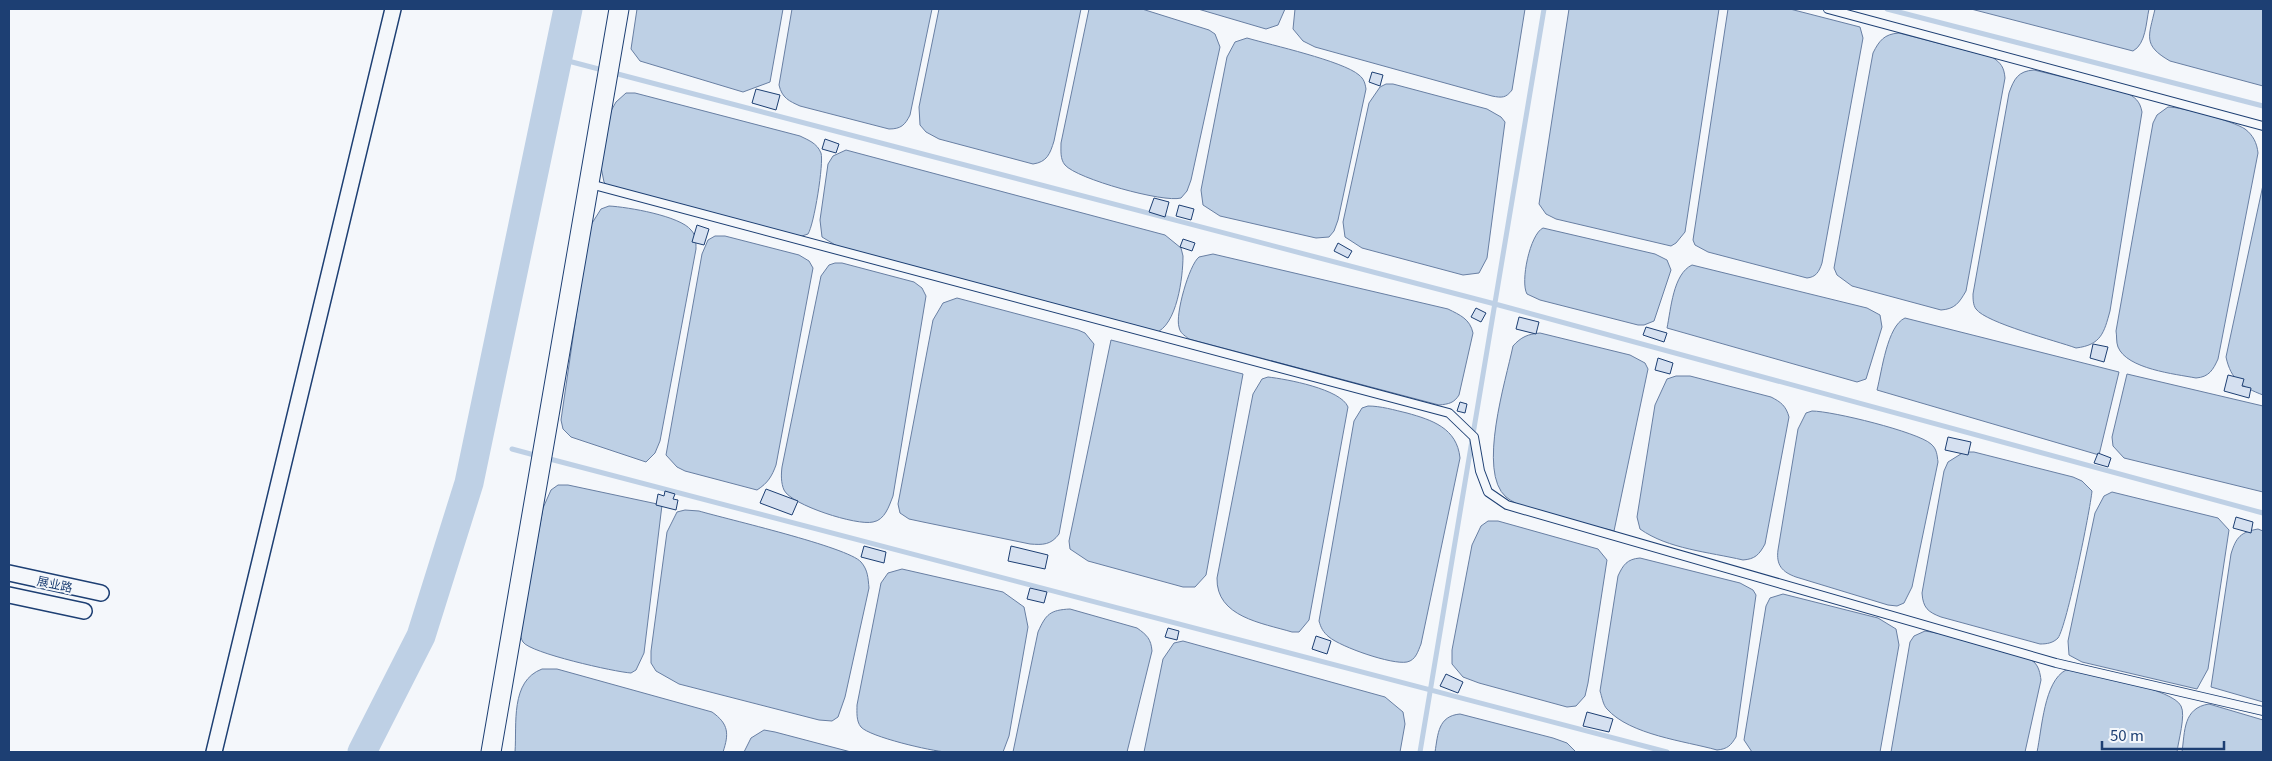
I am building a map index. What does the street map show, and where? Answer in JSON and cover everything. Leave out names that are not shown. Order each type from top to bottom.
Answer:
[{"type":"street","points":[[214,752],[393,9]]},
{"type":"street","points":[[491,752],[619,9]]},
{"type":"street","name":"展业路","points":[[9,574],[101,593]]},
{"type":"street","points":[[9,595],[84,611]]},
{"type":"lane","points":[[1828,9],[2263,126]]},
{"type":"lane","points":[[590,184],[1449,413],[1474,436],[1480,471],[1488,492],[1507,505],[2056,664],[2263,711]]},
{"type":"water","points":[[637,9],[783,9],[770,82],[743,92],[640,61],[631,49]]},
{"type":"water","points":[[792,9],[932,9],[910,115],[904,124],[897,128],[889,129],[800,106],[789,101],[784,96],[779,85]]},
{"type":"water","points":[[939,9],[1081,9],[1054,141],[1045,159],[1033,164],[939,139],[926,132],[920,125],[919,107]]},
{"type":"water","points":[[1089,9],[1142,9],[1209,30],[1215,34],[1220,47],[1191,180],[1187,191],[1181,198],[1157,197],[1121,189],[1086,177],[1073,171],[1063,163],[1061,143]]},
{"type":"water","points":[[1198,9],[1285,9],[1278,25],[1266,29]]},
{"type":"water","points":[[1295,9],[1525,9],[1512,90],[1504,97],[1492,96],[1315,47],[1303,41],[1293,29]]},
{"type":"water","points":[[1569,9],[1719,9],[1685,232],[1671,246],[1556,219],[1546,214],[1539,204]]},
{"type":"water","points":[[1728,9],[1790,9],[1860,27],[1863,38],[1822,263],[1817,274],[1807,278],[1708,252],[1695,245],[1693,240]]},
{"type":"water","points":[[1971,9],[2149,9],[2143,38],[2133,51]]},
{"type":"water","points":[[2155,9],[2263,9],[2263,86],[2170,61],[2161,55],[2151,45],[2150,39]]},
{"type":"water","points":[[1899,33],[1992,57],[2002,66],[2005,74],[1966,291],[1956,305],[1941,310],[1852,286],[1837,275],[1834,268],[1873,53],[1883,39],[1889,35]]},
{"type":"water","points":[[1247,38],[1338,64],[1359,75],[1364,81],[1366,89],[1338,220],[1334,231],[1329,237],[1316,238],[1220,216],[1203,205],[1201,190],[1227,57],[1235,42]]},
{"type":"water","points":[[2034,70],[2125,92],[2136,100],[2142,112],[2108,319],[2103,332],[2096,341],[2076,348],[1993,320],[1976,309],[1973,302],[2009,93],[2020,74]]},
{"type":"water","points":[[1386,84],[1393,84],[1487,109],[1501,117],[1505,122],[1487,258],[1479,273],[1463,275],[1362,248],[1345,237],[1343,222],[1369,103],[1380,87]]},
{"type":"water","points":[[626,93],[635,93],[800,136],[815,144],[821,153],[822,159],[816,207],[808,234],[799,237],[609,187],[604,182],[601,167],[611,111],[616,102]]},
{"type":"water","points":[[2168,107],[2207,115],[2245,129],[2256,143],[2258,153],[2218,359],[2210,372],[2196,378],[2152,369],[2131,361],[2118,347],[2117,341],[2116,331],[2153,123],[2157,115]]},
{"type":"water","points":[[846,150],[1165,235],[1181,248],[1183,256],[1180,288],[1174,311],[1169,321],[1163,329],[1155,333],[837,246],[822,237],[820,220],[828,164],[833,156]]},
{"type":"water","points":[[2263,185],[2263,395],[2238,382],[2231,372],[2226,357]]},
{"type":"water","points":[[609,206],[640,210],[676,220],[691,230],[696,241],[660,441],[655,453],[646,462],[571,437],[563,429],[561,420],[589,228],[601,209]]},
{"type":"water","points":[[1543,228],[1655,254],[1667,260],[1671,270],[1654,321],[1638,325],[1540,300],[1527,294],[1525,279],[1530,248],[1538,232]]},
{"type":"water","points":[[715,236],[725,236],[799,255],[809,261],[813,268],[776,465],[769,479],[757,490],[685,471],[677,467],[666,455],[702,254],[708,240]]},
{"type":"water","points":[[1213,254],[1448,309],[1457,313],[1470,324],[1473,333],[1459,395],[1451,403],[1439,405],[1189,339],[1180,331],[1178,321],[1184,290],[1191,270],[1199,257]]},
{"type":"water","points":[[842,263],[914,282],[922,288],[926,296],[893,496],[884,516],[873,522],[840,518],[799,502],[789,496],[784,490],[781,476],[821,276],[829,265]]},
{"type":"water","points":[[1692,265],[1867,308],[1880,315],[1882,327],[1866,379],[1857,382],[1667,328],[1677,284],[1681,276]]},
{"type":"water","points":[[957,298],[1078,330],[1085,333],[1094,344],[1059,534],[1050,542],[1030,544],[909,519],[900,513],[898,504],[933,320],[943,303]]},
{"type":"water","points":[[1905,318],[2119,372],[2099,455],[1877,390],[1890,339],[1899,323]]},
{"type":"water","points":[[1540,333],[1630,355],[1645,363],[1648,369],[1614,531],[1558,518],[1528,508],[1506,497],[1498,485],[1494,468],[1496,425],[1513,346],[1525,336]]},
{"type":"water","points":[[1111,340],[1243,374],[1206,575],[1195,587],[1183,587],[1088,561],[1070,549],[1069,541]]},
{"type":"water","points":[[2127,374],[2263,406],[2263,492],[2124,458],[2113,446],[2112,437]]},
{"type":"water","points":[[1676,376],[1690,376],[1771,397],[1783,405],[1788,413],[1789,417],[1765,544],[1759,554],[1751,559],[1743,560],[1689,549],[1663,541],[1640,529],[1637,517],[1655,405],[1667,379]]},
{"type":"water","points":[[1268,377],[1324,390],[1335,395],[1348,407],[1309,620],[1299,632],[1292,632],[1255,621],[1232,610],[1224,602],[1219,591],[1217,578],[1253,394],[1262,379]]},
{"type":"water","points":[[1368,406],[1383,407],[1434,422],[1449,432],[1458,448],[1460,458],[1421,644],[1415,657],[1407,662],[1390,661],[1344,646],[1322,630],[1319,621],[1354,421],[1362,408]]},
{"type":"water","points":[[1812,411],[1837,414],[1893,428],[1923,439],[1936,450],[1938,462],[1912,587],[1904,603],[1897,606],[1888,605],[1796,577],[1787,573],[1779,564],[1778,550],[1798,429],[1806,413]]},
{"type":"water","points":[[1964,452],[1974,452],[2073,477],[2082,481],[2092,491],[2083,543],[2067,612],[2058,638],[2052,642],[2040,644],[1941,617],[1925,606],[1922,593],[1944,471],[1948,462]]},
{"type":"water","points":[[558,485],[568,485],[662,505],[644,653],[636,670],[631,673],[592,666],[556,656],[529,646],[522,640],[521,628],[543,508],[551,490]]},
{"type":"water","points":[[2112,492],[2218,518],[2229,530],[2208,669],[2197,689],[2082,662],[2069,655],[2068,641],[2095,513],[2104,496]]},
{"type":"water","points":[[685,510],[699,511],[811,541],[851,556],[861,562],[867,574],[869,588],[845,697],[838,717],[832,721],[819,720],[679,684],[656,671],[651,663],[651,651],[667,532],[677,512]]},
{"type":"water","points":[[1488,521],[1498,521],[1598,549],[1607,560],[1588,683],[1585,696],[1576,706],[1567,707],[1479,683],[1463,677],[1452,664],[1452,650],[1472,545],[1481,526]]},
{"type":"water","points":[[2258,529],[2263,531],[2263,702],[2211,687],[2231,554],[2240,536]]},
{"type":"water","points":[[1640,558],[1740,583],[1753,590],[1756,595],[1736,737],[1727,748],[1717,750],[1643,731],[1617,718],[1604,705],[1600,691],[1618,576],[1626,563]]},
{"type":"water","points":[[902,569],[1003,592],[1024,607],[1028,627],[1009,736],[1003,752],[953,753],[938,751],[876,735],[859,725],[857,705],[881,583],[888,573]]},
{"type":"water","points":[[1783,594],[1878,618],[1896,629],[1899,645],[1880,752],[1752,752],[1744,740],[1766,606],[1770,598]]},
{"type":"water","points":[[1070,609],[1137,628],[1146,635],[1151,643],[1152,651],[1127,752],[1013,752],[1038,632],[1046,617],[1050,614],[1058,610]]},
{"type":"water","points":[[1925,631],[1999,648],[2026,658],[2036,664],[2041,680],[2025,752],[1891,752],[1910,642],[1914,636]]},
{"type":"water","points":[[1183,641],[1385,697],[1403,712],[1405,724],[1400,752],[1144,752],[1163,659],[1174,643]]},
{"type":"water","points":[[542,669],[557,669],[712,712],[725,725],[727,735],[723,752],[515,752],[517,704],[520,693],[532,675]]},
{"type":"water","points":[[2066,670],[2075,670],[2149,688],[2175,700],[2181,706],[2183,716],[2177,752],[2037,752],[2048,695],[2053,684]]},
{"type":"water","points":[[2209,704],[2263,720],[2263,752],[2182,752],[2185,729],[2190,715],[2200,706]]},
{"type":"water","points":[[1460,714],[1553,738],[1567,743],[1576,752],[1435,752],[1438,733],[1443,722],[1453,715]]},
{"type":"water","points":[[764,730],[851,752],[744,752],[751,738]]},
{"type":"building","points":[[1372,72],[1383,75],[1380,86],[1369,82]]},
{"type":"building","points":[[756,89],[780,95],[776,110],[752,103]]},
{"type":"building","points":[[825,139],[839,144],[836,153],[822,149]]},
{"type":"building","points":[[1154,198],[1169,202],[1165,217],[1149,212]]},
{"type":"building","points":[[1179,205],[1194,209],[1191,220],[1176,216]]},
{"type":"building","points":[[697,225],[709,229],[704,245],[692,242]]},
{"type":"building","points":[[1183,239],[1195,243],[1192,251],[1180,247]]},
{"type":"building","points":[[1338,243],[1352,251],[1348,258],[1334,251]]},
{"type":"building","points":[[1476,308],[1486,313],[1481,322],[1471,317]]},
{"type":"building","points":[[1519,317],[1539,322],[1536,334],[1516,329]]},
{"type":"building","points":[[1646,327],[1667,333],[1664,342],[1643,335]]},
{"type":"building","points":[[2093,344],[2108,347],[2104,362],[2090,358]]},
{"type":"building","points":[[1658,358],[1673,363],[1670,374],[1655,370]]},
{"type":"building","points":[[2228,375],[2244,379],[2242,386],[2251,388],[2249,398],[2224,391]]},
{"type":"building","points":[[1460,402],[1467,404],[1465,413],[1457,411]]},
{"type":"building","points":[[1948,437],[1971,442],[1968,455],[1945,450]]},
{"type":"building","points":[[2098,453],[2111,458],[2108,467],[2094,463]]},
{"type":"building","points":[[766,489],[798,501],[792,515],[760,503]]},
{"type":"building","points":[[665,491],[675,494],[673,499],[678,500],[676,510],[656,505],[658,494],[664,496]]},
{"type":"building","points":[[2236,517],[2253,522],[2251,533],[2233,528]]},
{"type":"building","points":[[864,546],[886,552],[884,563],[861,557]]},
{"type":"building","points":[[1011,546],[1048,555],[1045,569],[1008,561]]},
{"type":"building","points":[[1030,588],[1047,592],[1044,603],[1027,599]]},
{"type":"building","points":[[1168,628],[1179,631],[1177,640],[1165,637]]},
{"type":"building","points":[[1316,636],[1331,641],[1327,654],[1312,649]]},
{"type":"building","points":[[1446,674],[1463,682],[1458,693],[1440,686]]},
{"type":"building","points":[[1587,712],[1613,719],[1609,732],[1583,726]]},
{"type":"waterway","points":[[362,752],[421,636],[469,483],[568,9]]},
{"type":"waterway","points":[[1420,752],[1544,9]]},
{"type":"waterway","points":[[1887,9],[2263,106]]},
{"type":"waterway","points":[[572,62],[1495,304],[2263,513]]},
{"type":"waterway","points":[[512,449],[538,456]]},
{"type":"waterway","points":[[546,458],[1667,752]]}]
